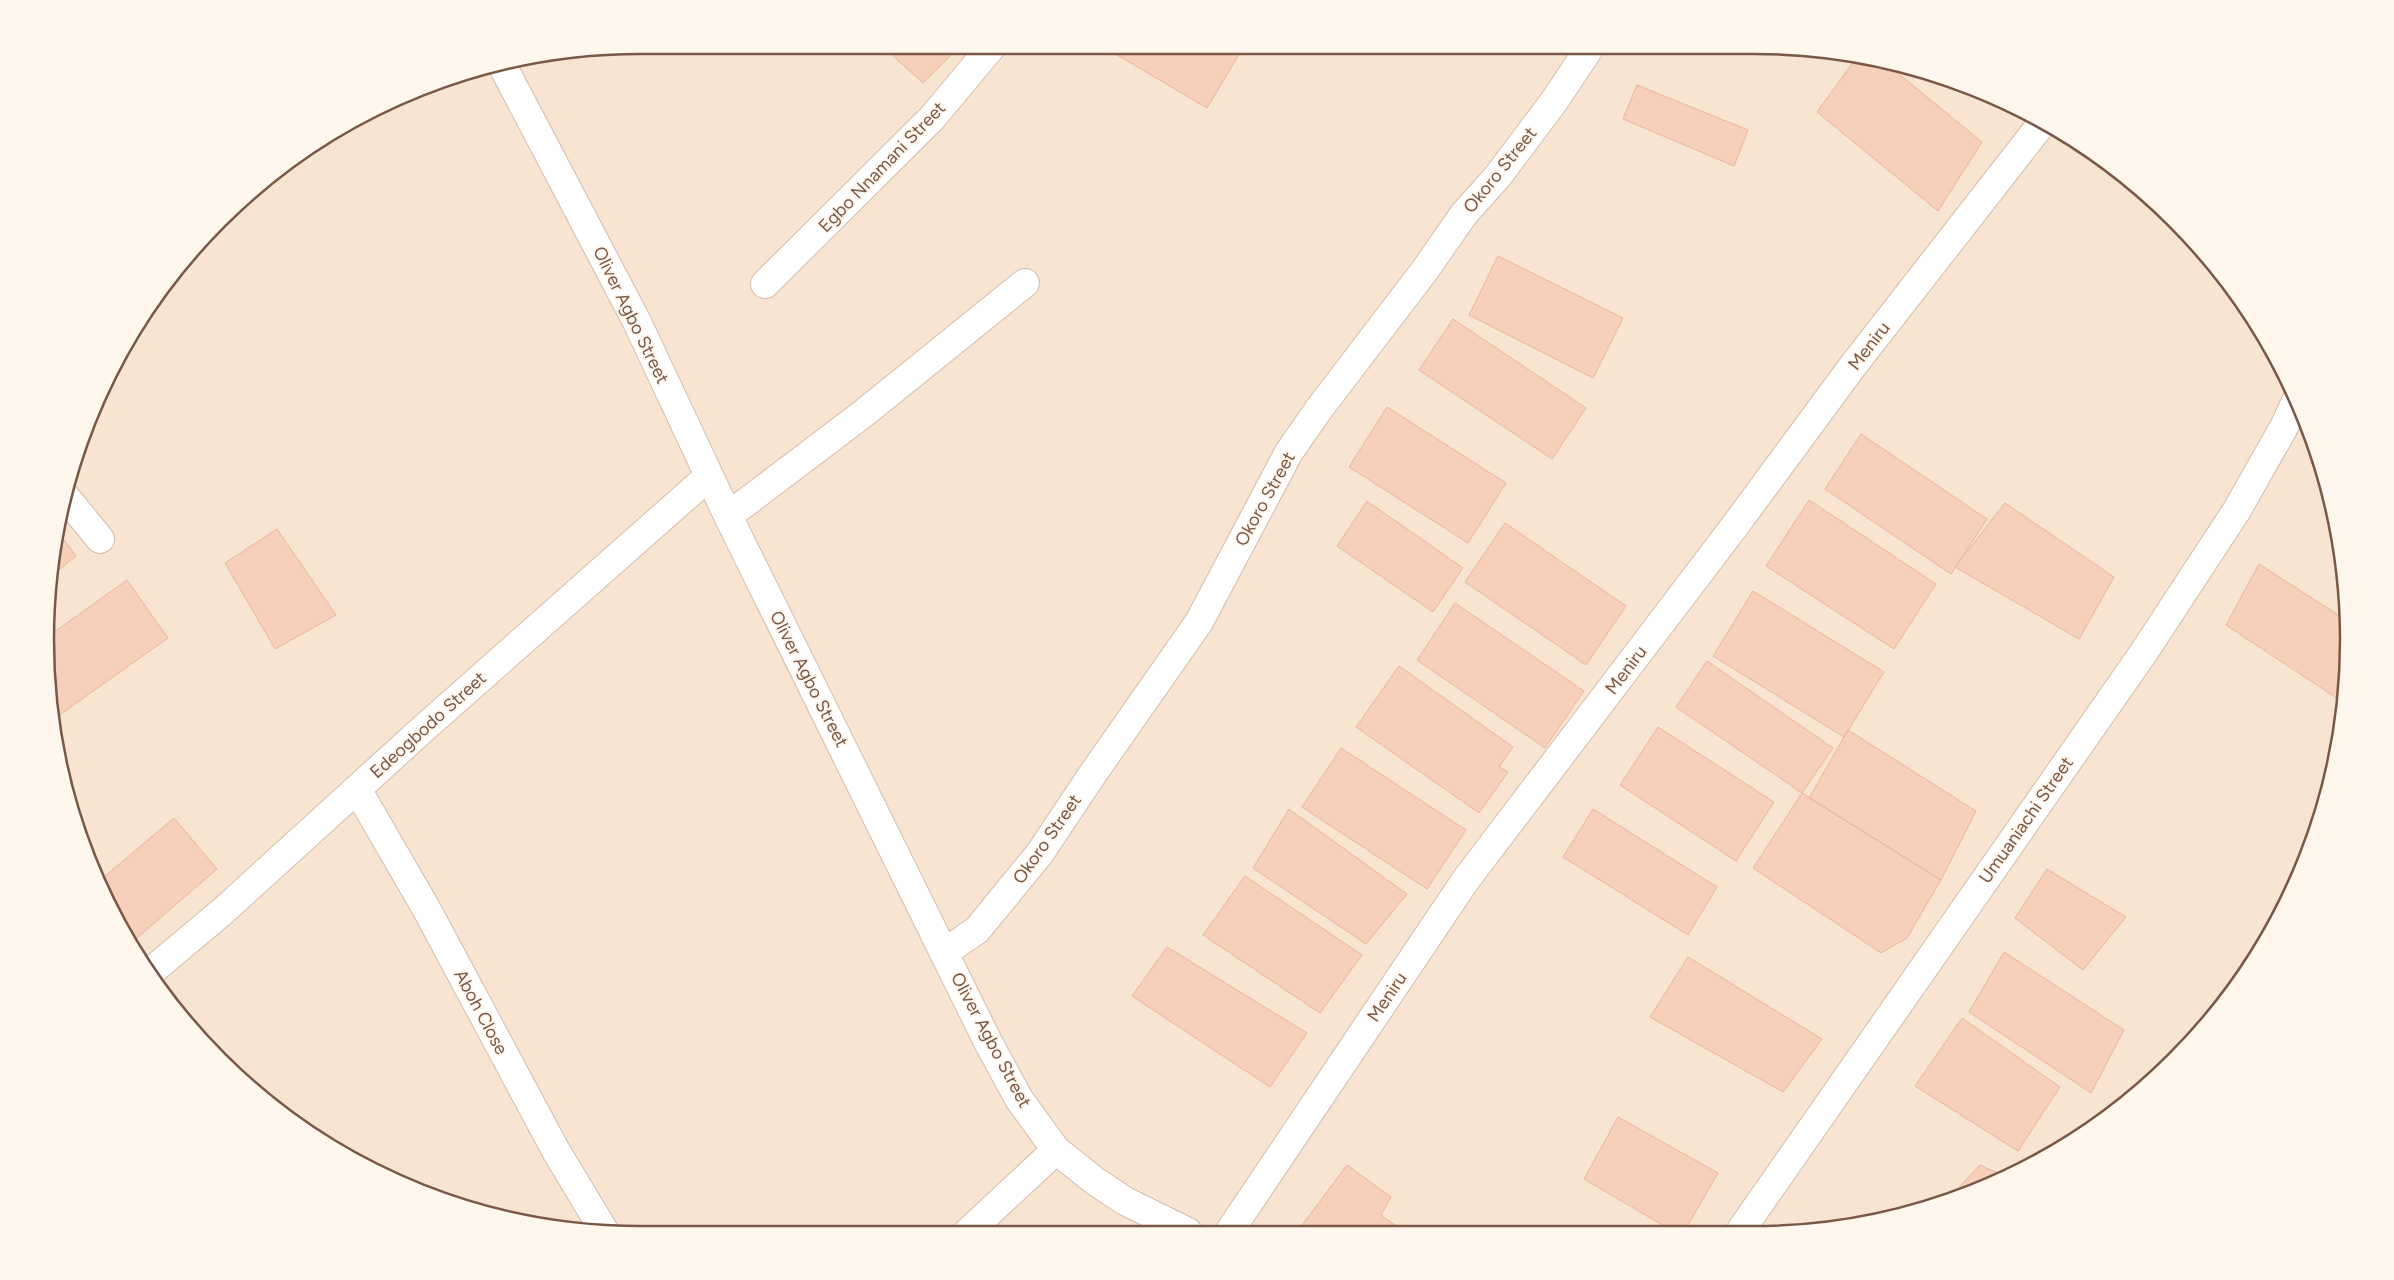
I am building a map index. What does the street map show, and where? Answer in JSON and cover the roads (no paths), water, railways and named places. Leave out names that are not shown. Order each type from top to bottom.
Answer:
[{"type":"street","name":"Egbo Nnamani Street","points":[[765,284],[932,118],[985,54]]},
{"type":"street","name":"Okoro Street","points":[[945,952],[977,930],[1040,853],[1199,622],[1289,452],[1464,214],[1518,150],[1585,54]]},
{"type":"street","name":"Oliver Agbo Street","points":[[505,70],[636,320],[728,516],[988,1042],[1019,1099],[1056,1150],[1124,1201],[1176,1226]]},
{"type":"street","name":"Meniru","points":[[1234,1226],[1465,880],[1737,523],[1852,367],[2039,128]]},
{"type":"street","points":[[728,516],[864,413],[1025,283]]},
{"type":"street","name":"Umuaniachi Street","points":[[1744,1226],[2144,652],[2237,510],[2293,408]]},
{"type":"street","name":"Edeogbodo Street","points":[[155,968],[223,911],[357,789],[709,476]]},
{"type":"street","points":[[70,503],[100,539]]},
{"type":"street","name":"Aboh Close","points":[[357,789],[428,910],[556,1151],[600,1225]]},
{"type":"street","points":[[975,1226],[1056,1150]]}]
